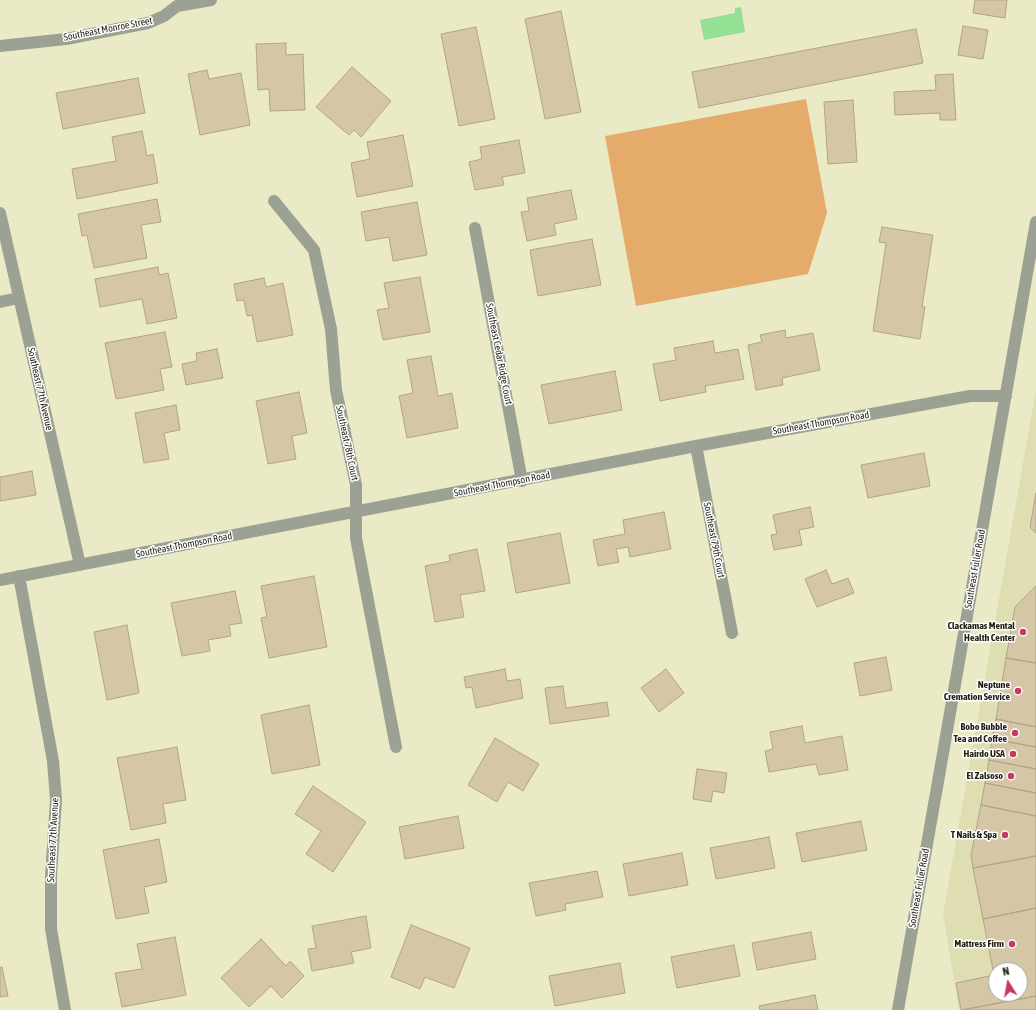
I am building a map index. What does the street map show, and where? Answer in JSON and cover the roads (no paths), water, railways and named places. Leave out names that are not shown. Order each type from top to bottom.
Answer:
[{"type":"street","name":"Southeast Monroe Street","points":[[0,46],[66,39],[148,23],[164,16],[176,3],[211,0]]},
{"type":"street","name":"Southeast 78th Court","points":[[274,200],[314,250],[331,329],[336,390],[356,485],[356,538],[396,747]]},
{"type":"street","name":"Southeast 77th Avenue","points":[[0,213],[80,565]]},
{"type":"street","name":"Southeast Fuller Road","points":[[898,1010],[1006,396],[1030,292],[1036,222]]},
{"type":"street","name":"Southeast Cedar Ridge Court","points":[[475,228],[522,481]]},
{"type":"street","points":[[0,302],[19,298]]},
{"type":"street","name":"Southeast Thompson Road","points":[[0,580],[522,481],[696,446],[970,396],[1006,396]]},
{"type":"street","name":"Southeast 79th Court","points":[[696,446],[732,633]]},
{"type":"street","name":"Southeast 77th Avenue","points":[[18,576],[53,761],[56,800],[51,876],[52,929],[65,1010]]},
{"type":"place","name":"Clackamas Mental Health Center","points":[[1023,632]]},
{"type":"place","name":"Neptune Cremation Service","points":[[1018,691]]},
{"type":"place","name":"Bobo Bubble Tea and Coffee","points":[[1015,733]]},
{"type":"place","name":"Hairdo USA","points":[[1013,754]]},
{"type":"place","name":"El Zalsoso","points":[[1011,776]]},
{"type":"place","name":"T Nails & Spa","points":[[1005,835]]},
{"type":"place","name":"Mattress Firm","points":[[1012,944]]}]
